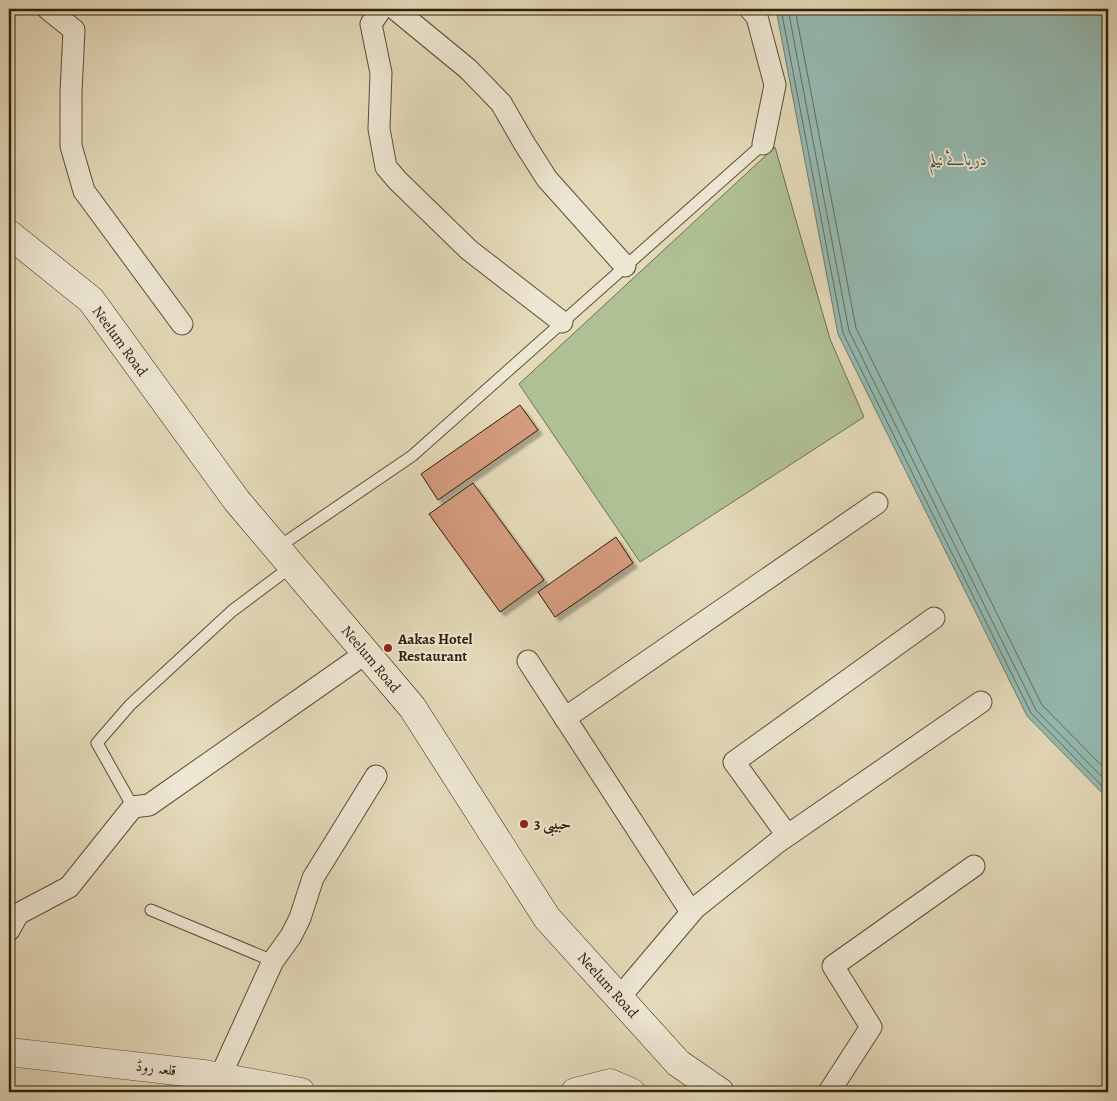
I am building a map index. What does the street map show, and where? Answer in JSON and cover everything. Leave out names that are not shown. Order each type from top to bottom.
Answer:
[{"type":"main road","name":"Neelum Road","points":[[9,234],[91,300],[236,501],[412,707],[547,918],[678,1062],[720,1092]]},
{"type":"main road","name":"قلعہ روڈ","points":[[9,1052],[220,1077],[301,1092]]},
{"type":"main road","points":[[575,1092],[610,1083],[631,1092]]},
{"type":"street","points":[[48,9],[74,30],[71,146],[84,191],[182,324]]},
{"type":"street","points":[[381,9],[371,24],[381,72],[379,129],[386,167],[469,250],[562,322]]},
{"type":"street","points":[[395,9],[468,69],[500,103],[547,179],[625,266]]},
{"type":"street","points":[[750,9],[757,17],[775,85],[763,144]]},
{"type":"street","points":[[565,718],[876,503]]},
{"type":"street","points":[[787,836],[734,762],[934,618]]},
{"type":"street","points":[[9,930],[18,914],[69,887],[133,807],[149,805],[366,653]]},
{"type":"street","points":[[528,661],[691,912]]},
{"type":"street","points":[[619,998],[691,912],[787,836],[981,702]]},
{"type":"street","points":[[220,1077],[273,961],[292,936],[300,918],[312,878],[376,776]]},
{"type":"street","points":[[829,1092],[870,1027],[833,966],[974,866]]},
{"type":"lane","points":[[133,807],[97,743],[130,705],[232,611],[284,557],[412,456],[763,144]]},
{"type":"lane","points":[[151,910],[273,961]]},
{"type":"green space","points":[[775,147],[830,339],[864,417],[640,562],[519,384]]},
{"type":"water","name":"دریائے نیلم","points":[[776,9],[1108,9],[1108,799],[1027,716],[838,334]]},
{"type":"building","points":[[520,405],[538,430],[438,500],[421,474]]},
{"type":"building","points":[[473,483],[544,580],[500,612],[429,514]]},
{"type":"building","points":[[616,537],[633,563],[555,617],[538,592]]},
{"type":"place","name":"Aakas Hotel Restaurant","points":[[388,648]]},
{"type":"place","name":"حبیبی 3","points":[[524,824]]}]
